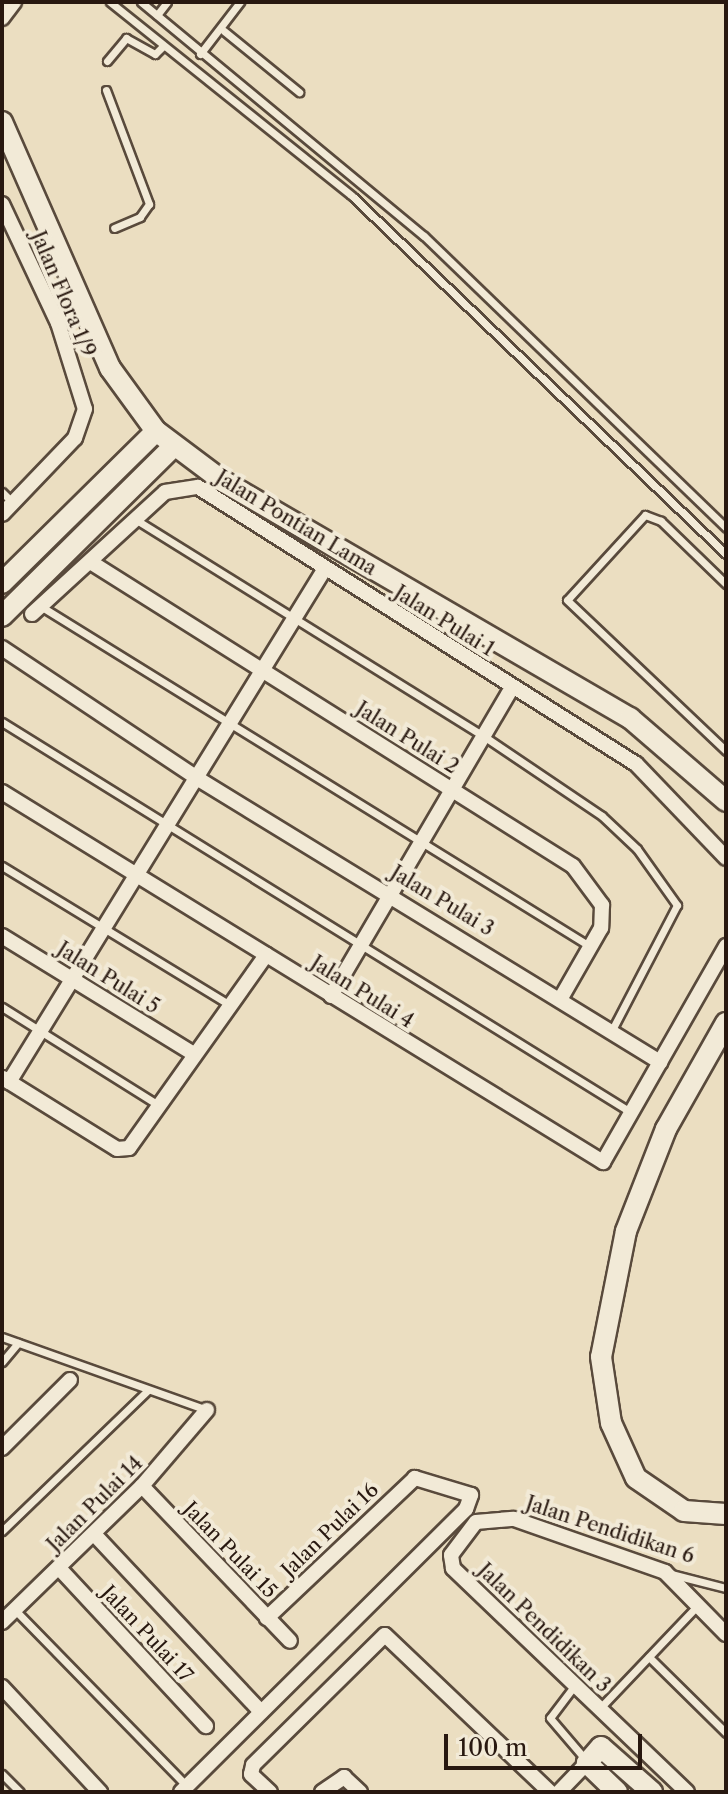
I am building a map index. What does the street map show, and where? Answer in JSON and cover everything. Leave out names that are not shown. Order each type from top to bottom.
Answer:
[{"type":"street","points":[[2,18],[14,2]]},
{"type":"street","name":"Jalan Pontian Lama","points":[[2,122],[110,368],[156,431],[224,482],[630,718],[726,801]]},
{"type":"street","name":"Jalan Flora 1/9","points":[[2,204],[58,323],[85,409],[75,438],[8,498],[2,514]]},
{"type":"street","points":[[110,368],[135,428],[119,468]]},
{"type":"street","points":[[2,583],[156,431]]},
{"type":"street","points":[[2,616],[174,446]]},
{"type":"street","points":[[129,490],[171,467],[224,482]]},
{"type":"street","name":"Jalan Pulai 1","points":[[37,610],[138,521],[165,492],[198,487],[324,570],[636,764],[726,858]]},
{"type":"street","name":"Jalan Pulai 2","points":[[92,563],[455,792],[591,885],[602,905],[591,948],[562,996]]},
{"type":"street","points":[[266,955],[232,1006],[122,1150],[6,1079],[200,780],[324,570]]},
{"type":"street","name":"Jalan Pulai 3","points":[[2,648],[200,780],[562,996],[660,1062]]},
{"type":"street","points":[[331,996],[455,792],[512,687]]},
{"type":"street","name":"Jalan Pulai 4","points":[[2,792],[592,1159],[609,1161],[660,1062]]},
{"type":"street","name":"Jalan Pulai 5","points":[[2,936],[194,1054]]},
{"type":"street","points":[[660,1062],[726,946]]},
{"type":"street","points":[[726,1023],[666,1129],[626,1231],[601,1357],[611,1423],[636,1478],[684,1511],[726,1514]]},
{"type":"street","points":[[2,1448],[70,1380]]},
{"type":"street","name":"Jalan Pulai 14","points":[[2,1622],[142,1486],[207,1410]]},
{"type":"street","name":"Jalan Pulai 16","points":[[261,1712],[471,1503],[471,1495],[423,1480],[408,1483],[267,1618]]},
{"type":"street","name":"Jalan Pulai 15","points":[[142,1486],[290,1641]]},
{"type":"street","name":"Jalan Pendidikan 6","points":[[451,1555],[476,1522],[493,1515],[665,1572]]},
{"type":"street","points":[[94,1534],[261,1712],[184,1789]]},
{"type":"street","name":"Jalan Pendidikan 3","points":[[451,1555],[453,1568],[687,1792]]},
{"type":"street","name":"Jalan Pulai 17","points":[[59,1568],[206,1726]]},
{"type":"street","points":[[665,1572],[726,1634]]},
{"type":"street","points":[[270,1792],[251,1774],[253,1765],[385,1635],[550,1792]]},
{"type":"street","points":[[2,1687],[100,1792]]},
{"type":"street","points":[[559,1792],[590,1752]]},
{"type":"street","points":[[590,1752],[617,1792]]},
{"type":"street","points":[[590,1752],[652,1792]]},
{"type":"street","points":[[322,1792],[344,1777],[360,1792]]},
{"type":"lane","points":[[110,2],[162,47],[352,196],[726,554]]},
{"type":"lane","points":[[141,2],[200,54],[424,236],[726,528]]},
{"type":"lane","points":[[157,15],[167,2]]},
{"type":"lane","points":[[200,54],[224,31],[240,2]]},
{"type":"lane","points":[[224,31],[299,92]]},
{"type":"lane","points":[[107,61],[126,38],[155,54],[162,47]]},
{"type":"lane","points":[[106,90],[149,204],[140,217],[114,228]]},
{"type":"lane","points":[[726,584],[661,521],[645,515],[570,589],[567,600],[726,751]]},
{"type":"lane","points":[[138,521],[294,621],[485,737],[602,816],[677,897],[674,917],[612,1030]]},
{"type":"lane","points":[[37,610],[234,723],[591,948]]},
{"type":"lane","points":[[2,722],[634,1114]]},
{"type":"lane","points":[[2,866],[232,1006]]},
{"type":"lane","points":[[2,1007],[158,1105]]},
{"type":"lane","points":[[2,1337],[207,1410]]},
{"type":"lane","points":[[2,1362],[18,1343]]},
{"type":"lane","points":[[2,1531],[148,1390]]},
{"type":"lane","name":"Jalan Pendidikan 6","points":[[665,1572],[726,1588]]},
{"type":"lane","points":[[600,1709],[698,1605]]},
{"type":"lane","points":[[15,1610],[184,1789]]},
{"type":"lane","points":[[649,1657],[726,1733]]},
{"type":"lane","points":[[575,1685],[550,1718],[590,1752]]},
{"type":"lane","points":[[2,1774],[20,1792]]}]
